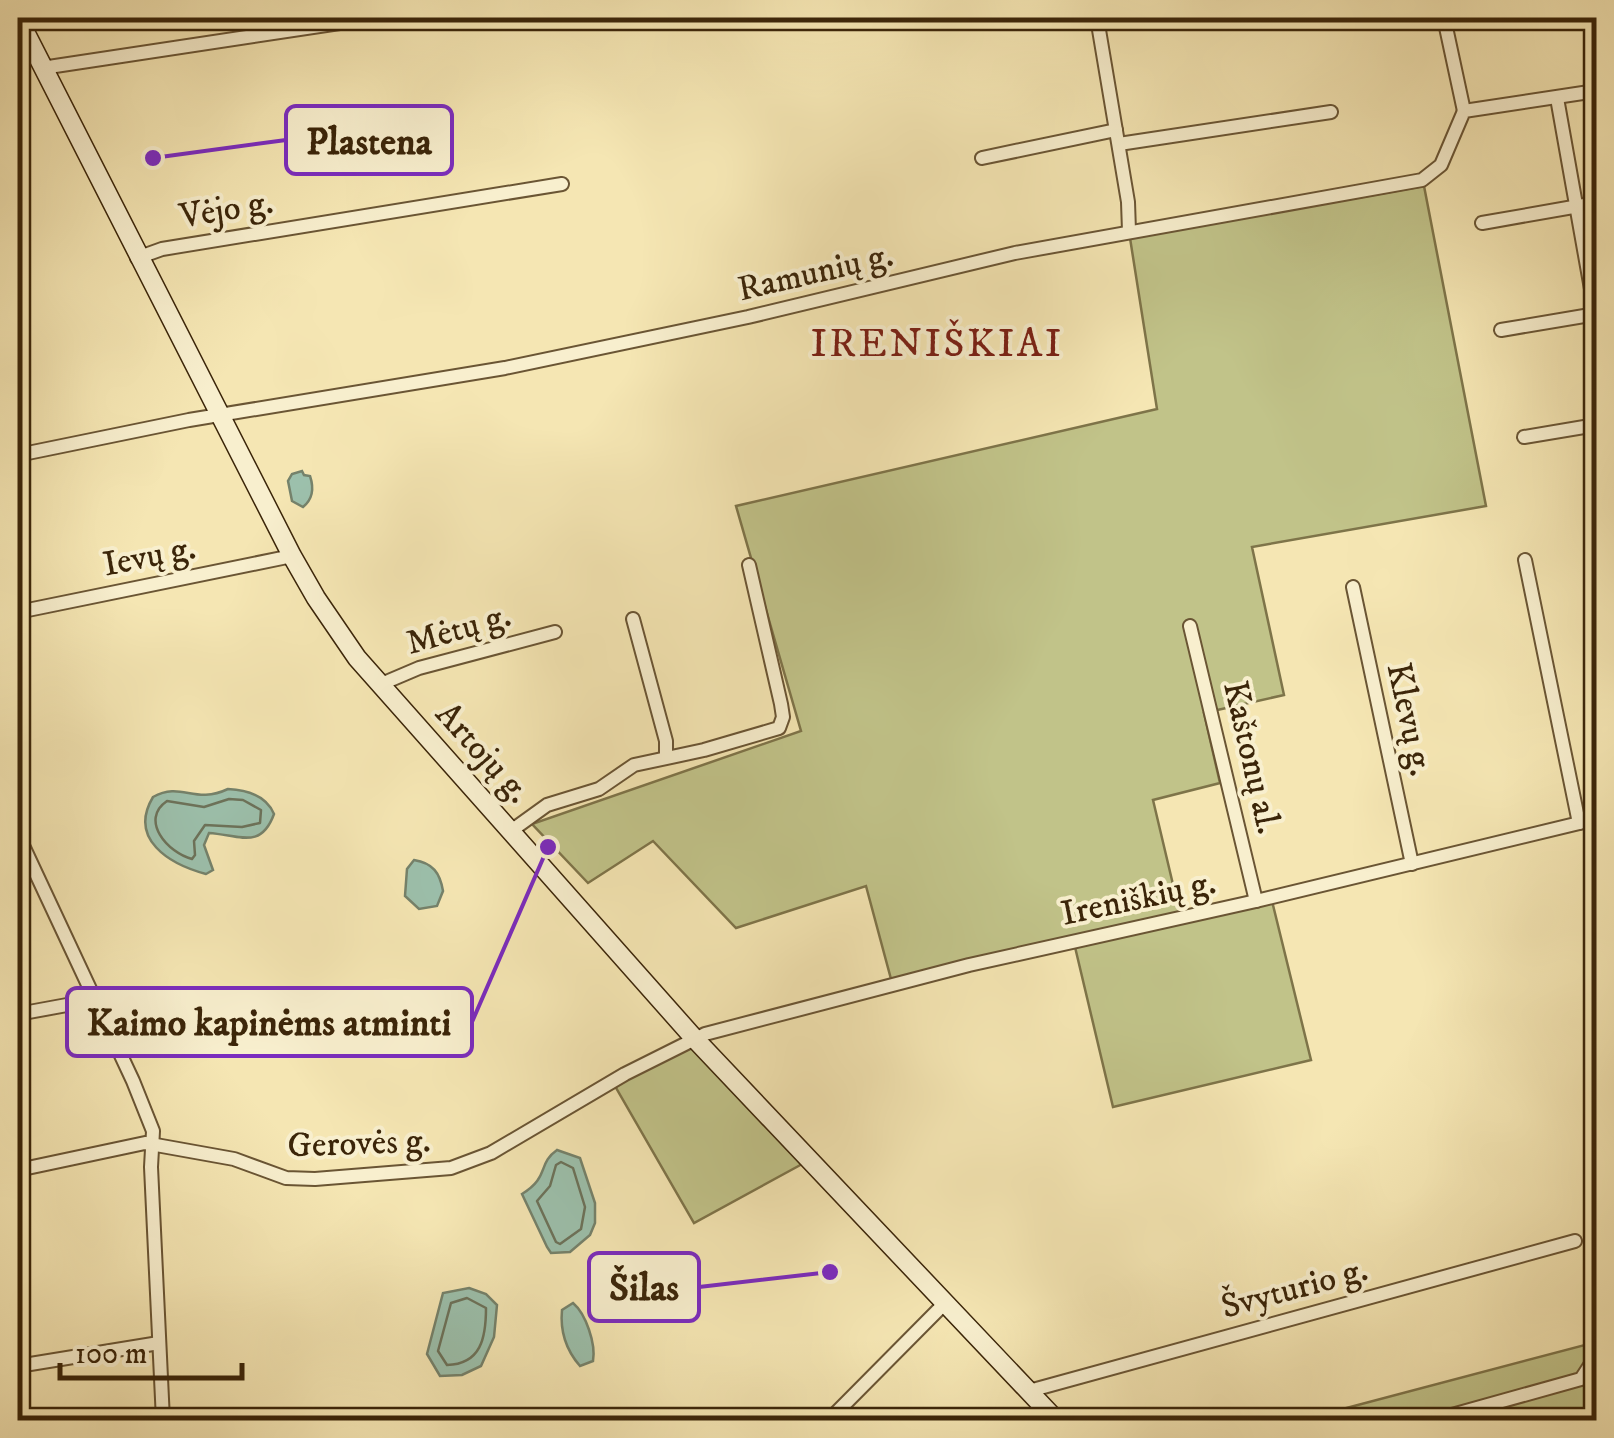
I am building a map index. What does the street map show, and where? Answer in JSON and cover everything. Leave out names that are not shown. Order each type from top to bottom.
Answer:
[{"type":"main road","name":"Artojų g.","points":[[18,21],[292,556],[334,626],[379,684],[694,1038],[1056,1420]]},
{"type":"street","points":[[42,68],[372,18]]},
{"type":"street","points":[[1097,18],[1118,137],[1129,230]]},
{"type":"street","points":[[1444,18],[1464,111],[1596,91]]},
{"type":"street","points":[[1501,330],[1596,315],[1557,98]]},
{"type":"street","name":"Ramunių g.","points":[[18,455],[505,368],[766,314],[1015,253],[1422,180],[1441,164],[1464,111]]},
{"type":"street","points":[[982,158],[1118,137],[1332,112]]},
{"type":"street","name":"Vėjo g.","points":[[138,258],[162,249],[562,184]]},
{"type":"street","points":[[1482,222],[1596,203]]},
{"type":"street","points":[[1524,436],[1596,425]]},
{"type":"street","name":"Ievų g.","points":[[18,612],[292,556]]},
{"type":"street","points":[[1524,560],[1578,823]]},
{"type":"street","points":[[510,831],[547,805],[599,790],[634,765],[779,728],[783,717],[781,704],[749,565]]},
{"type":"street","name":"Klevų g.","points":[[1353,587],[1412,864]]},
{"type":"street","points":[[633,619],[666,741],[666,757]]},
{"type":"street","name":"Kaštonų al.","points":[[1190,626],[1256,902]]},
{"type":"street","name":"Mėtų g.","points":[[379,684],[419,668],[555,632]]},
{"type":"street","name":"Ireniškių g.","points":[[694,1038],[969,965],[1256,902],[1596,819]]},
{"type":"street","points":[[18,835],[153,1131],[151,1167],[163,1420]]},
{"type":"street","points":[[18,1014],[94,1000]]},
{"type":"street","name":"Gerovės g.","points":[[18,1170],[144,1143],[234,1159],[286,1178],[451,1168],[491,1153],[694,1038]]},
{"type":"street","name":"Švyturio g.","points":[[1028,1391],[1575,1241]]},
{"type":"street","points":[[829,1420],[945,1303]]},
{"type":"street","points":[[18,1366],[159,1343]]},
{"type":"street","points":[[1434,1420],[1580,1378],[1596,1356]]},
{"type":"green space","points":[[1424,186],[1486,506],[1252,547],[1284,695],[1204,713],[1220,783],[1153,800],[1180,914],[891,979],[866,886],[736,928],[653,841],[588,883],[532,824],[801,731],[736,506],[1157,409],[1130,238]]},
{"type":"green space","points":[[1272,901],[1311,1060],[1113,1107],[1075,947]]},
{"type":"green space","points":[[693,1047],[804,1163],[694,1223],[615,1086]]},
{"type":"green space","points":[[1596,1342],[1596,1420],[1301,1420]]},
{"type":"water","points":[[302,471],[310,476],[312,489],[303,507],[292,501],[288,481],[292,474]]},
{"type":"water","points":[[228,789],[255,795],[271,808],[274,814],[263,832],[248,838],[209,833],[204,845],[213,870],[206,874],[179,864],[156,848],[146,825],[153,797],[172,791],[206,795]]},
{"type":"water","points":[[414,860],[431,866],[438,874],[443,891],[437,906],[419,909],[405,896],[407,869]]},
{"type":"water","points":[[557,1150],[580,1158],[595,1203],[595,1223],[590,1235],[570,1252],[551,1253],[522,1194],[536,1182]]},
{"type":"water","points":[[469,1288],[486,1294],[497,1305],[494,1337],[481,1366],[462,1375],[440,1376],[427,1354],[443,1293]]},
{"type":"water","points":[[573,1303],[586,1322],[593,1346],[593,1361],[580,1366],[568,1347],[562,1325],[562,1310]]},
{"type":"place","name":"Plastena","points":[[153,158]]},
{"type":"place","name":"Kaimo kapinėms atminti","points":[[548,847]]},
{"type":"place","name":"Šilas","points":[[830,1272]]},
{"type":"district","name":"IRENIŠKIAI","points":[[937,342]]}]
